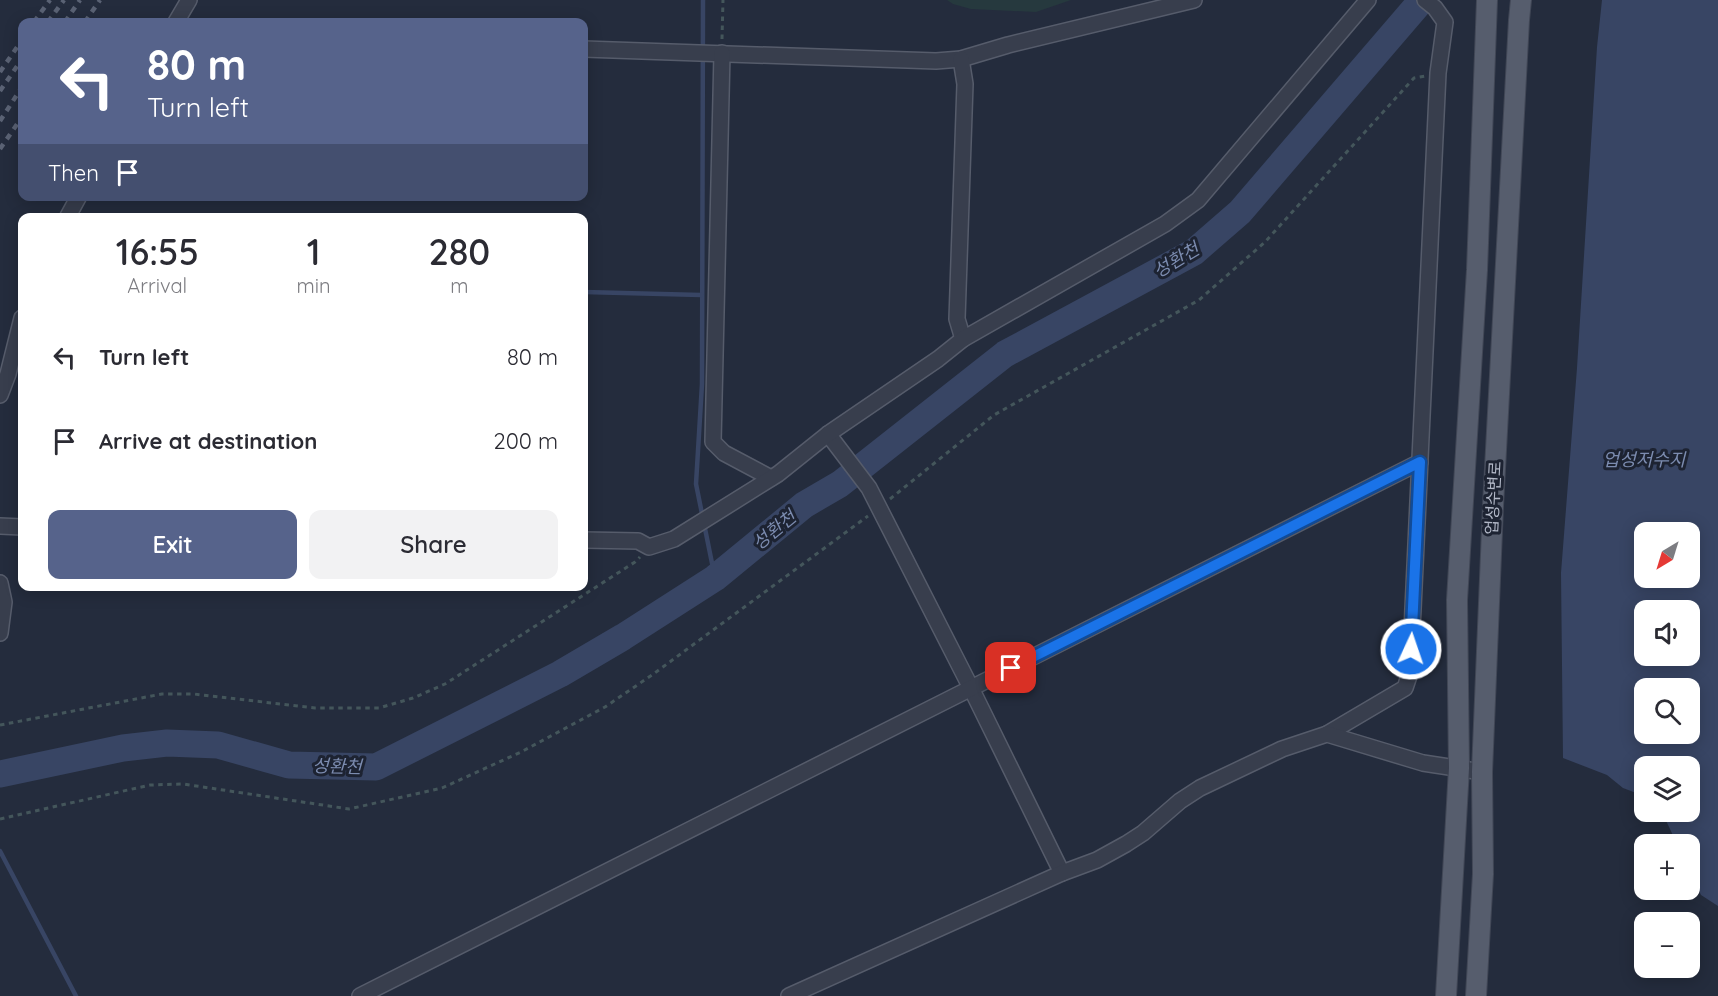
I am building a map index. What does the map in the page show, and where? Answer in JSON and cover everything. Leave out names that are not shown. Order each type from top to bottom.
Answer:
[{"type":"main road","name":"업성수변로","points":[[1446,996],[1459,768],[1457,600],[1477,270],[1487,0]]},
{"type":"main road","name":"업성수변로","points":[[1476,996],[1483,874],[1482,772],[1492,506],[1521,0]]},
{"type":"street","points":[[178,18],[189,0]]},
{"type":"street","points":[[588,49],[936,61],[961,59],[1008,45],[1194,0]]},
{"type":"street","points":[[588,540],[638,542],[650,547],[674,539],[771,478],[828,434],[938,359],[963,339],[1165,224],[1198,200],[1368,0]]},
{"type":"street","points":[[789,996],[1062,873],[1097,860],[1143,833],[1180,801],[1200,788],[1282,749],[1327,734],[1405,688],[1410,673],[1438,73],[1445,22],[1430,4]]},
{"type":"street","points":[[717,53],[713,442],[724,453],[771,478]]},
{"type":"street","points":[[961,59],[965,84],[957,319],[963,339]]},
{"type":"street","points":[[0,395],[18,334]]},
{"type":"street","points":[[828,434],[869,488],[1062,873]]},
{"type":"street","points":[[360,996],[1420,462]]},
{"type":"street","points":[[0,526],[18,526]]},
{"type":"street","points":[[0,583],[4,602],[0,633]]},
{"type":"street","points":[[1327,734],[1423,763],[1482,772]]},
{"type":"path","points":[[717,53],[723,0]]},
{"type":"path","points":[[0,819],[150,785],[183,784],[350,809],[442,788],[521,752],[605,707],[652,675],[879,508],[994,415],[1199,300],[1265,242],[1414,78],[1438,73]]},
{"type":"path","points":[[0,725],[162,694],[194,694],[315,708],[379,708],[413,698],[445,684],[635,562],[650,547]]},
{"type":"green space","points":[[947,0],[1071,0],[1036,12],[971,9]]},
{"type":"water","name":"업성저수지","points":[[1602,0],[1718,0],[1718,906],[1700,893],[1700,834],[1672,834],[1667,822],[1700,822],[1700,756],[1634,756],[1634,792],[1623,788],[1607,775],[1563,758],[1561,573],[1577,368],[1597,47]]},
{"type":"waterway","points":[[703,0],[702,384],[696,484],[715,578]]},
{"type":"waterway","name":"성환천","points":[[0,774],[123,748],[167,743],[218,745],[289,765],[376,767],[560,674],[715,578],[804,505],[840,484],[1005,354],[1194,252],[1240,212],[1422,0]]},
{"type":"waterway","points":[[588,292],[701,295]]},
{"type":"waterway","points":[[0,851],[76,996]]},
{"type":"railway","points":[[37,18],[50,0]]},
{"type":"railway","points":[[51,18],[64,0]]},
{"type":"railway","points":[[68,18],[80,0]]},
{"type":"railway","points":[[88,18],[100,0]]},
{"type":"railway","points":[[0,72],[18,46]]},
{"type":"railway","points":[[0,91],[18,65]]},
{"type":"railway","points":[[0,121],[18,93]]},
{"type":"railway","points":[[0,149],[18,123]]},
{"type":"route","points":[[1011,668],[1420,462],[1411,649]]}]
